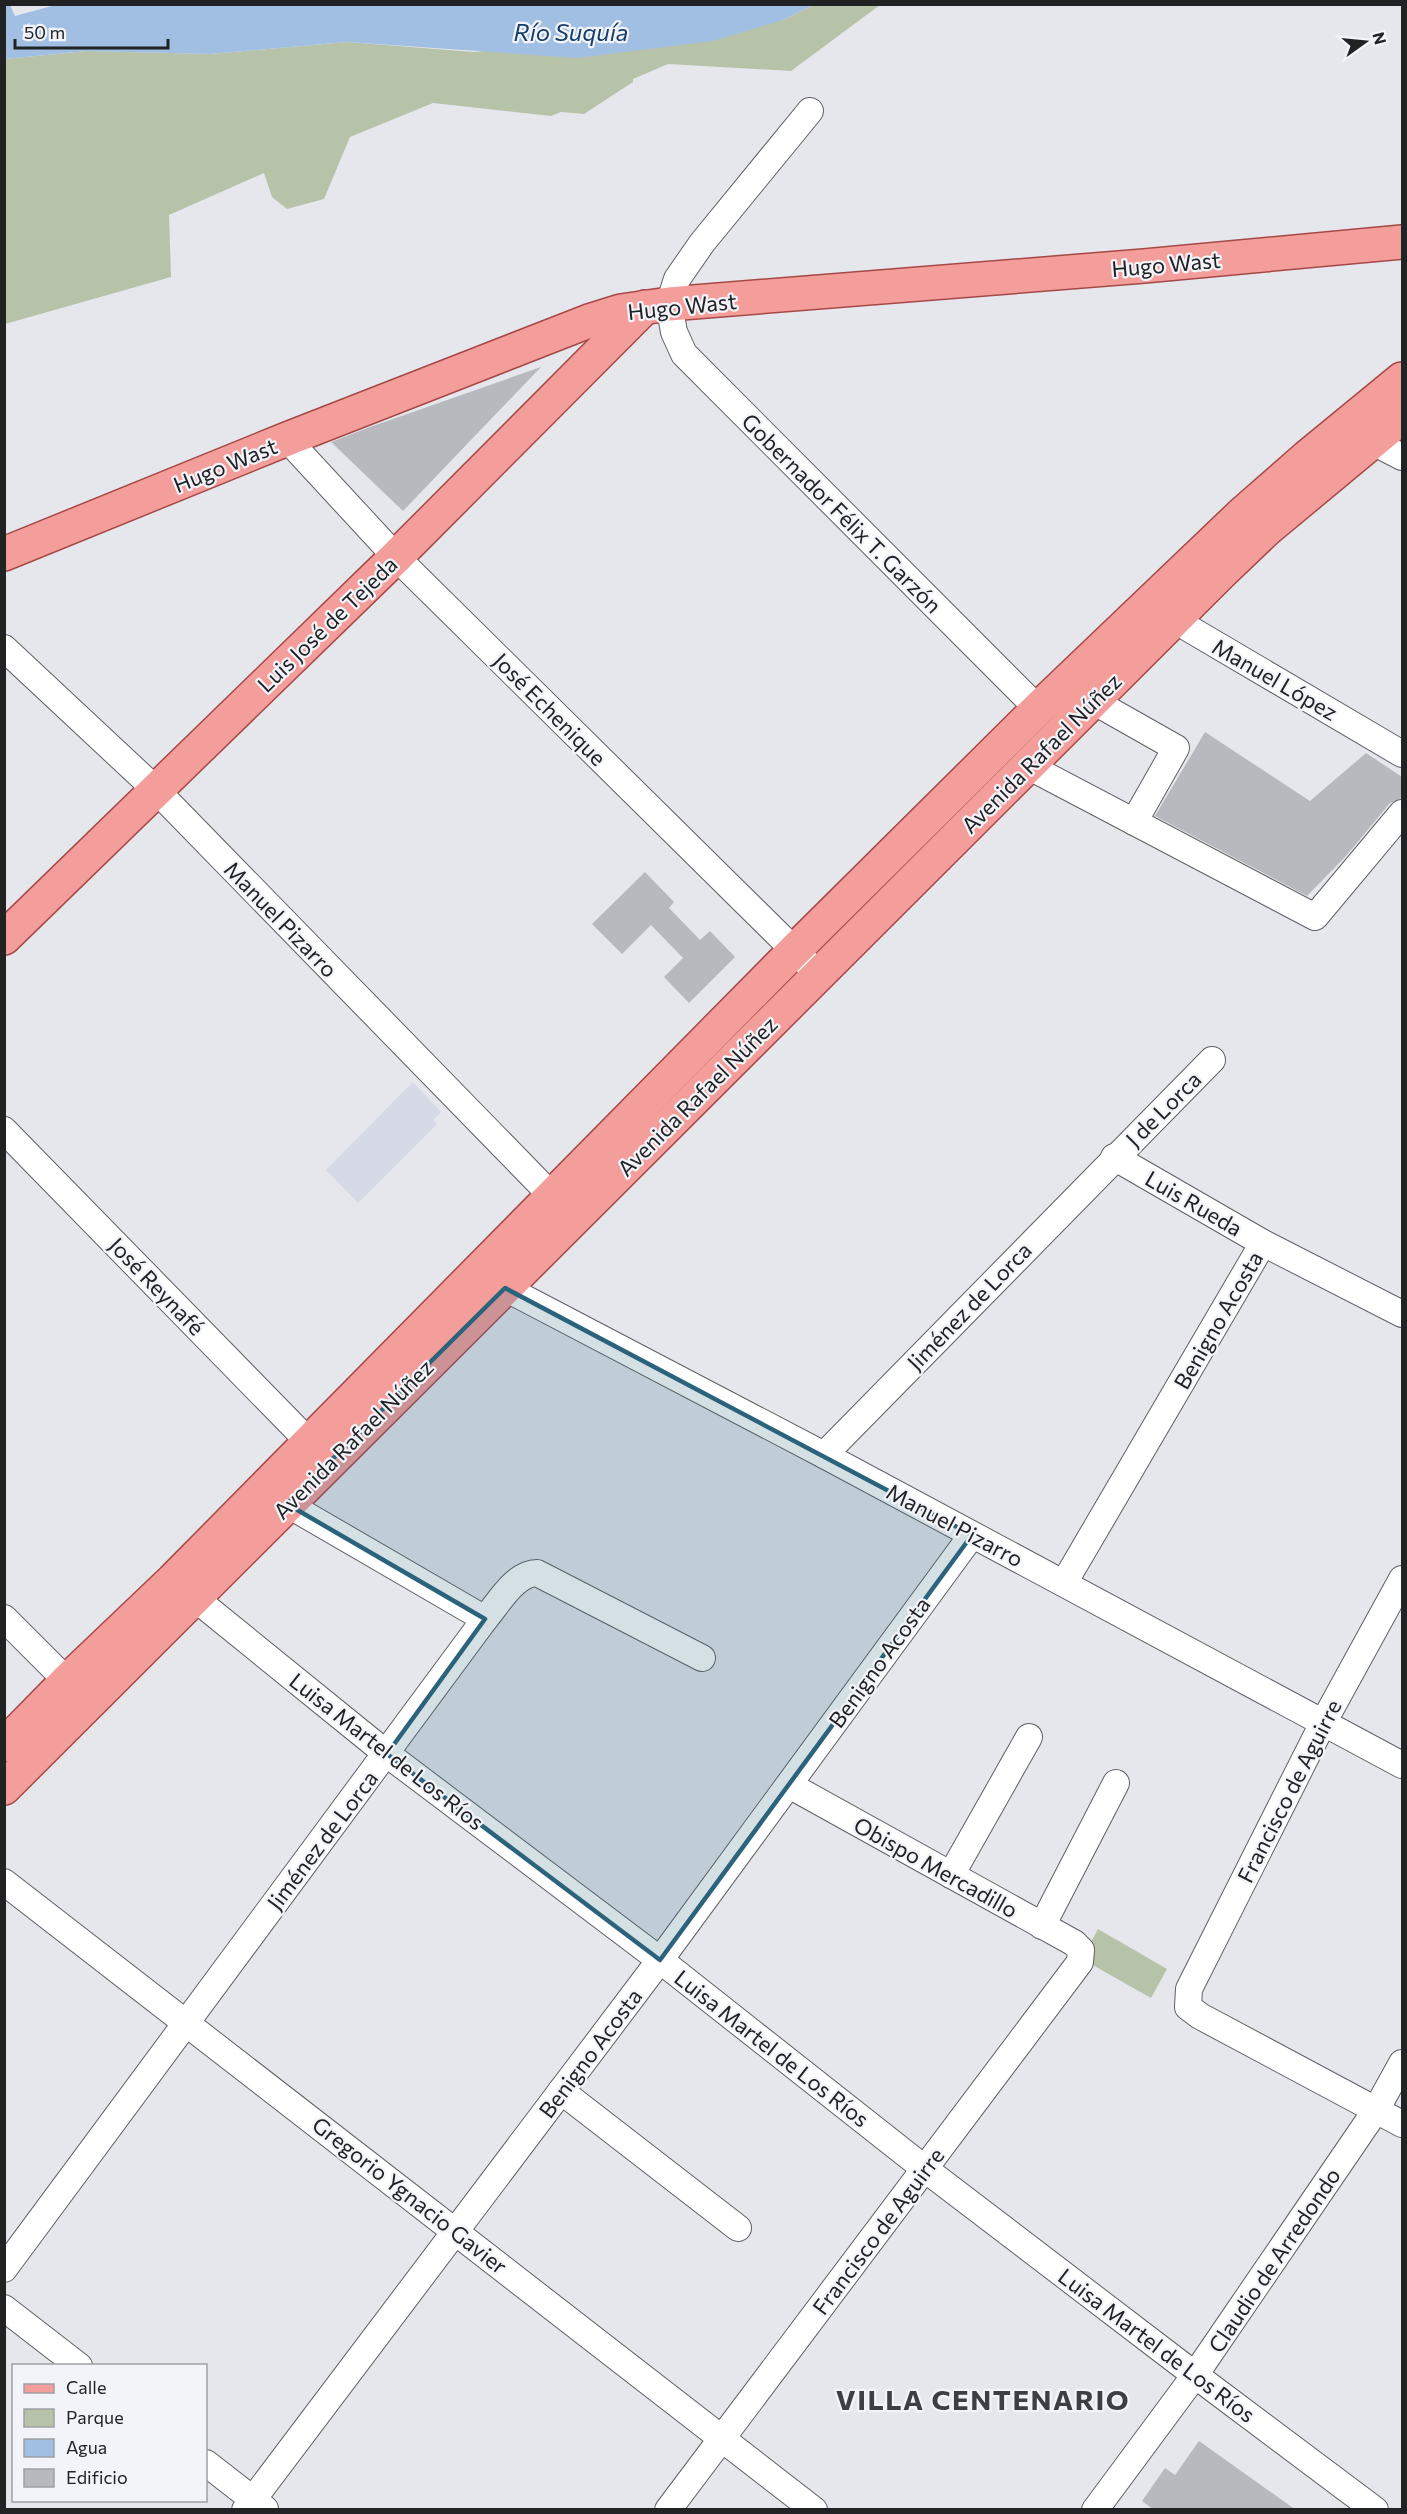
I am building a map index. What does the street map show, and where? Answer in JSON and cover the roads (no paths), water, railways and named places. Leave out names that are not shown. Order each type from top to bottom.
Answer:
[{"type":"main road","name":"Hugo Wast","points":[[4,554],[589,321],[657,305],[1144,266],[1402,242]]},
{"type":"main road","name":"Luis José de Tejeda","points":[[4,938],[657,305]]},
{"type":"main road","name":"Avenida Rafael Núñez","points":[[4,1745],[67,1682],[288,1504],[1093,701],[1165,608],[1274,485],[1402,379]]},
{"type":"main road","name":"Avenida Rafael Núñez","points":[[4,1788],[184,1589],[309,1442],[794,951],[1038,709],[1266,530],[1402,417]]},
{"type":"street","name":"Luis José de Tejeda","points":[[657,305],[702,243],[810,111]]},
{"type":"street","name":"Gobernador Félix T. Garzón","points":[[657,305],[674,332],[684,354],[1038,709]]},
{"type":"street","name":"José Echenique","points":[[287,440],[396,557],[794,951],[819,973]]},
{"type":"street","points":[[1373,442],[1402,457]]},
{"type":"street","name":"Manuel López","points":[[1165,608],[1188,628],[1402,754]]},
{"type":"street","name":"Manuel Pizarro","points":[[4,648],[156,790],[552,1196]]},
{"type":"street","points":[[1093,701],[1176,748],[1134,822]]},
{"type":"street","points":[[1028,766],[1314,916],[1402,813]]},
{"type":"street","name":"J de Lorca","points":[[1114,1157],[1212,1060]]},
{"type":"street","name":"José Reynafé","points":[[4,1130],[309,1442]]},
{"type":"street","name":"Luis Rueda","points":[[1114,1157],[1263,1243],[1402,1314]]},
{"type":"street","name":"Jiménez de Lorca","points":[[824,1455],[1114,1157]]},
{"type":"street","name":"Benigno Acosta","points":[[1064,1583],[1263,1243]]},
{"type":"street","name":"Manuel Pizarro","points":[[505,1288],[824,1455],[1402,1765]]},
{"type":"street","points":[[288,1504],[485,1619]]},
{"type":"street","name":"Benigno Acosta","points":[[254,2506],[456,2230],[660,1960],[972,1535]]},
{"type":"street","name":"Jiménez de Lorca","points":[[4,2269],[186,2020],[387,1754],[485,1619],[518,1580],[529,1573],[537,1573],[702,1658]]},
{"type":"street","name":"Francisco de Aguirre","points":[[1376,2110],[1200,2016],[1188,2007],[1189,1989],[1323,1723],[1402,1579]]},
{"type":"street","name":"Luisa Martel de Los Ríos","points":[[184,1589],[387,1754],[660,1960],[926,2169],[1375,2510]]},
{"type":"street","points":[[4,1618],[67,1682]]},
{"type":"street","points":[[951,1875],[1029,1737]]},
{"type":"street","points":[[1042,1926],[1116,1783]]},
{"type":"street","name":"Obispo Mercadillo","points":[[789,1785],[1074,1943],[1081,1950]]},
{"type":"street","name":"Gregorio Ygnacio Gavier","points":[[4,1882],[186,2020],[814,2510]]},
{"type":"street","name":"Francisco de Aguirre","points":[[668,2510],[1080,1962],[1081,1950]]},
{"type":"street","name":"Claudio de Arredondo","points":[[1095,2510],[1195,2375],[1376,2110],[1402,2063]]},
{"type":"street","points":[[561,2091],[738,2228]]},
{"type":"street","points":[[1376,2110],[1402,2124]]},
{"type":"street","points":[[4,2308],[76,2364]]},
{"type":"street","points":[[207,2464],[254,2506]]},
{"type":"water","name":"Río Suquía","points":[[59,4],[813,5],[783,20],[713,41],[577,58],[347,42],[210,54],[87,51],[5,59],[5,5],[10,5],[15,16]]},
{"type":"district","name":"VILLA CENTENARIO","points":[[983,2399]]}]
